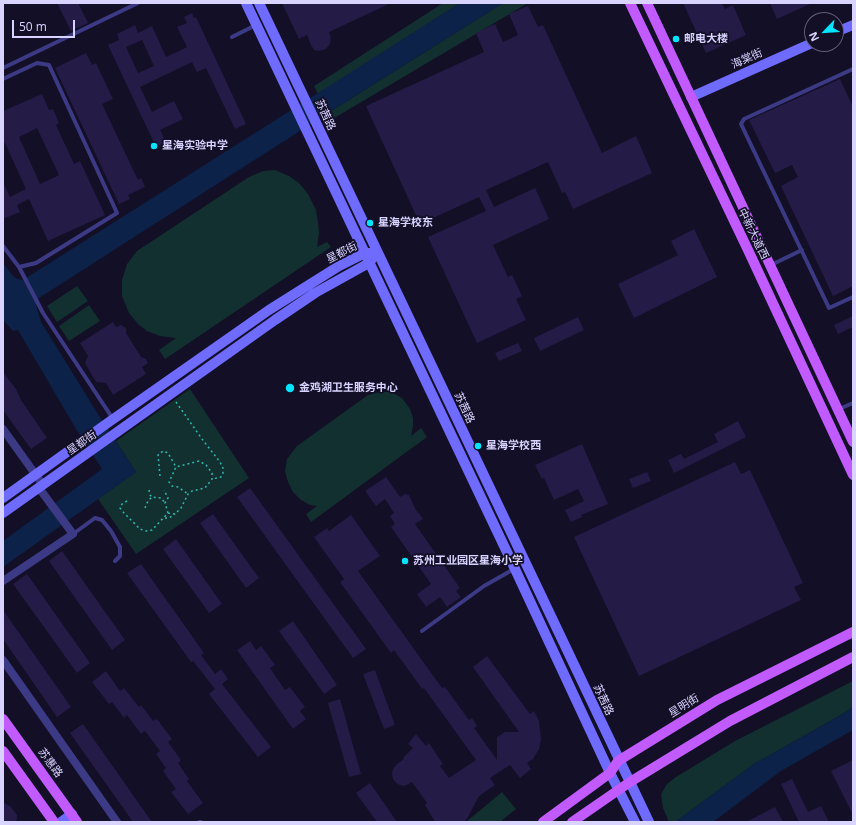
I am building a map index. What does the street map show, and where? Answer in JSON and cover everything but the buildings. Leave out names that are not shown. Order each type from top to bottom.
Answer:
[{"type":"main road","name":"苏茜路","points":[[246,3],[515,569],[610,773],[635,822]]},
{"type":"main road","name":"苏茜路","points":[[259,3],[618,760],[649,822]]},
{"type":"main road","name":"中新大道西","points":[[630,3],[853,475]]},
{"type":"main road","name":"中新大道西","points":[[648,3],[853,442]]},
{"type":"main road","name":"海棠街","points":[[691,97],[804,47]]},
{"type":"main road","name":"星都街","points":[[3,498],[111,420],[269,310],[340,266],[365,253],[377,253]]},
{"type":"main road","name":"星都街","points":[[3,513],[275,320],[315,293],[369,263],[377,253]]},
{"type":"main road","name":"星明街","points":[[543,822],[610,773],[618,760],[717,700],[853,632]]},
{"type":"main road","points":[[572,822],[618,789],[730,721],[853,657]]},
{"type":"main road","name":"苏惠路","points":[[3,719],[75,818]]},
{"type":"main road","points":[[3,751],[54,822]]},
{"type":"main road","points":[[61,822],[75,818]]},
{"type":"street","points":[[3,429],[36,475],[48,500],[73,534],[3,581]]},
{"type":"street","points":[[3,660],[117,822]]},
{"type":"lane","points":[[3,68],[138,3]]},
{"type":"lane","points":[[232,37],[256,25]]},
{"type":"lane","points":[[3,80],[37,63],[49,65],[117,213],[36,263],[19,267]]},
{"type":"lane","points":[[853,69],[741,122],[830,308],[853,297]]},
{"type":"lane","points":[[3,246],[24,275],[40,306],[111,420]]},
{"type":"lane","points":[[771,265],[802,250]]},
{"type":"lane","points":[[838,409],[853,403]]},
{"type":"lane","points":[[73,534],[95,518],[102,520],[111,531],[120,547],[120,556],[115,561]]},
{"type":"lane","points":[[422,631],[484,586],[515,569]]},
{"type":"path","points":[[171,393],[223,468],[223,474],[221,477],[212,479]]},
{"type":"path","points":[[160,476],[158,455],[163,451],[168,452],[176,466]]},
{"type":"path","points":[[127,501],[122,504],[120,508],[140,530],[152,530],[160,521],[175,514],[181,508],[188,494],[192,491],[205,488],[212,479],[212,472],[206,465],[199,461],[176,466]]},
{"type":"path","points":[[176,466],[168,482],[172,486],[178,487],[188,494]]},
{"type":"path","points":[[149,490],[152,498]]},
{"type":"path","points":[[164,490],[168,498],[165,503]]},
{"type":"path","points":[[145,508],[148,501],[152,498],[161,498],[165,503],[168,514]]},
{"type":"path","points":[[168,514],[175,514]]},
{"type":"path","points":[[165,518],[168,514]]},
{"type":"green space","points":[[443,3],[460,3],[318,94],[314,86]]},
{"type":"green space","points":[[503,3],[528,3],[331,120],[328,113]]},
{"type":"green space","points":[[275,170],[289,176],[299,183],[308,194],[316,210],[319,233],[317,247],[327,242],[331,247],[165,359],[159,350],[176,338],[160,336],[147,331],[138,324],[129,313],[122,296],[122,280],[127,264],[137,251],[249,177],[263,171]]},
{"type":"green space","points":[[77,286],[88,301],[57,322],[47,306]]},
{"type":"green space","points":[[89,305],[100,321],[69,341],[59,326]]},
{"type":"green space","points":[[190,389],[249,478],[136,554],[98,499],[136,472],[116,441]]},
{"type":"green space","points":[[380,392],[391,392],[402,398],[410,409],[413,418],[411,436],[421,428],[427,437],[311,522],[306,514],[317,506],[310,505],[301,500],[293,492],[285,471],[287,459],[297,446],[368,395]]},
{"type":"green space","points":[[853,681],[853,707],[754,764],[675,822],[669,822],[663,808],[661,794],[667,784],[676,777],[735,741]]},
{"type":"green space","points":[[502,792],[516,809],[500,822],[466,822]]},
{"type":"water","points":[[460,3],[503,3],[39,298],[36,305],[41,322],[101,419],[136,472],[3,567],[3,541],[102,469],[76,429],[18,330],[13,331],[3,320],[3,263],[13,276],[17,279],[23,280]]},
{"type":"water","points":[[853,707],[853,730],[781,771],[713,822],[675,822],[754,764]]},
{"type":"place","name":"邮电大楼","points":[[676,39]]},
{"type":"place","name":"星海实验中学","points":[[154,146]]},
{"type":"place","name":"星海学校东","points":[[370,223]]},
{"type":"place","name":"金鸡湖卫生服务中心","points":[[290,388]]},
{"type":"place","name":"星海学校西","points":[[478,446]]},
{"type":"place","name":"苏州工业园区星海小学","points":[[405,561]]}]
